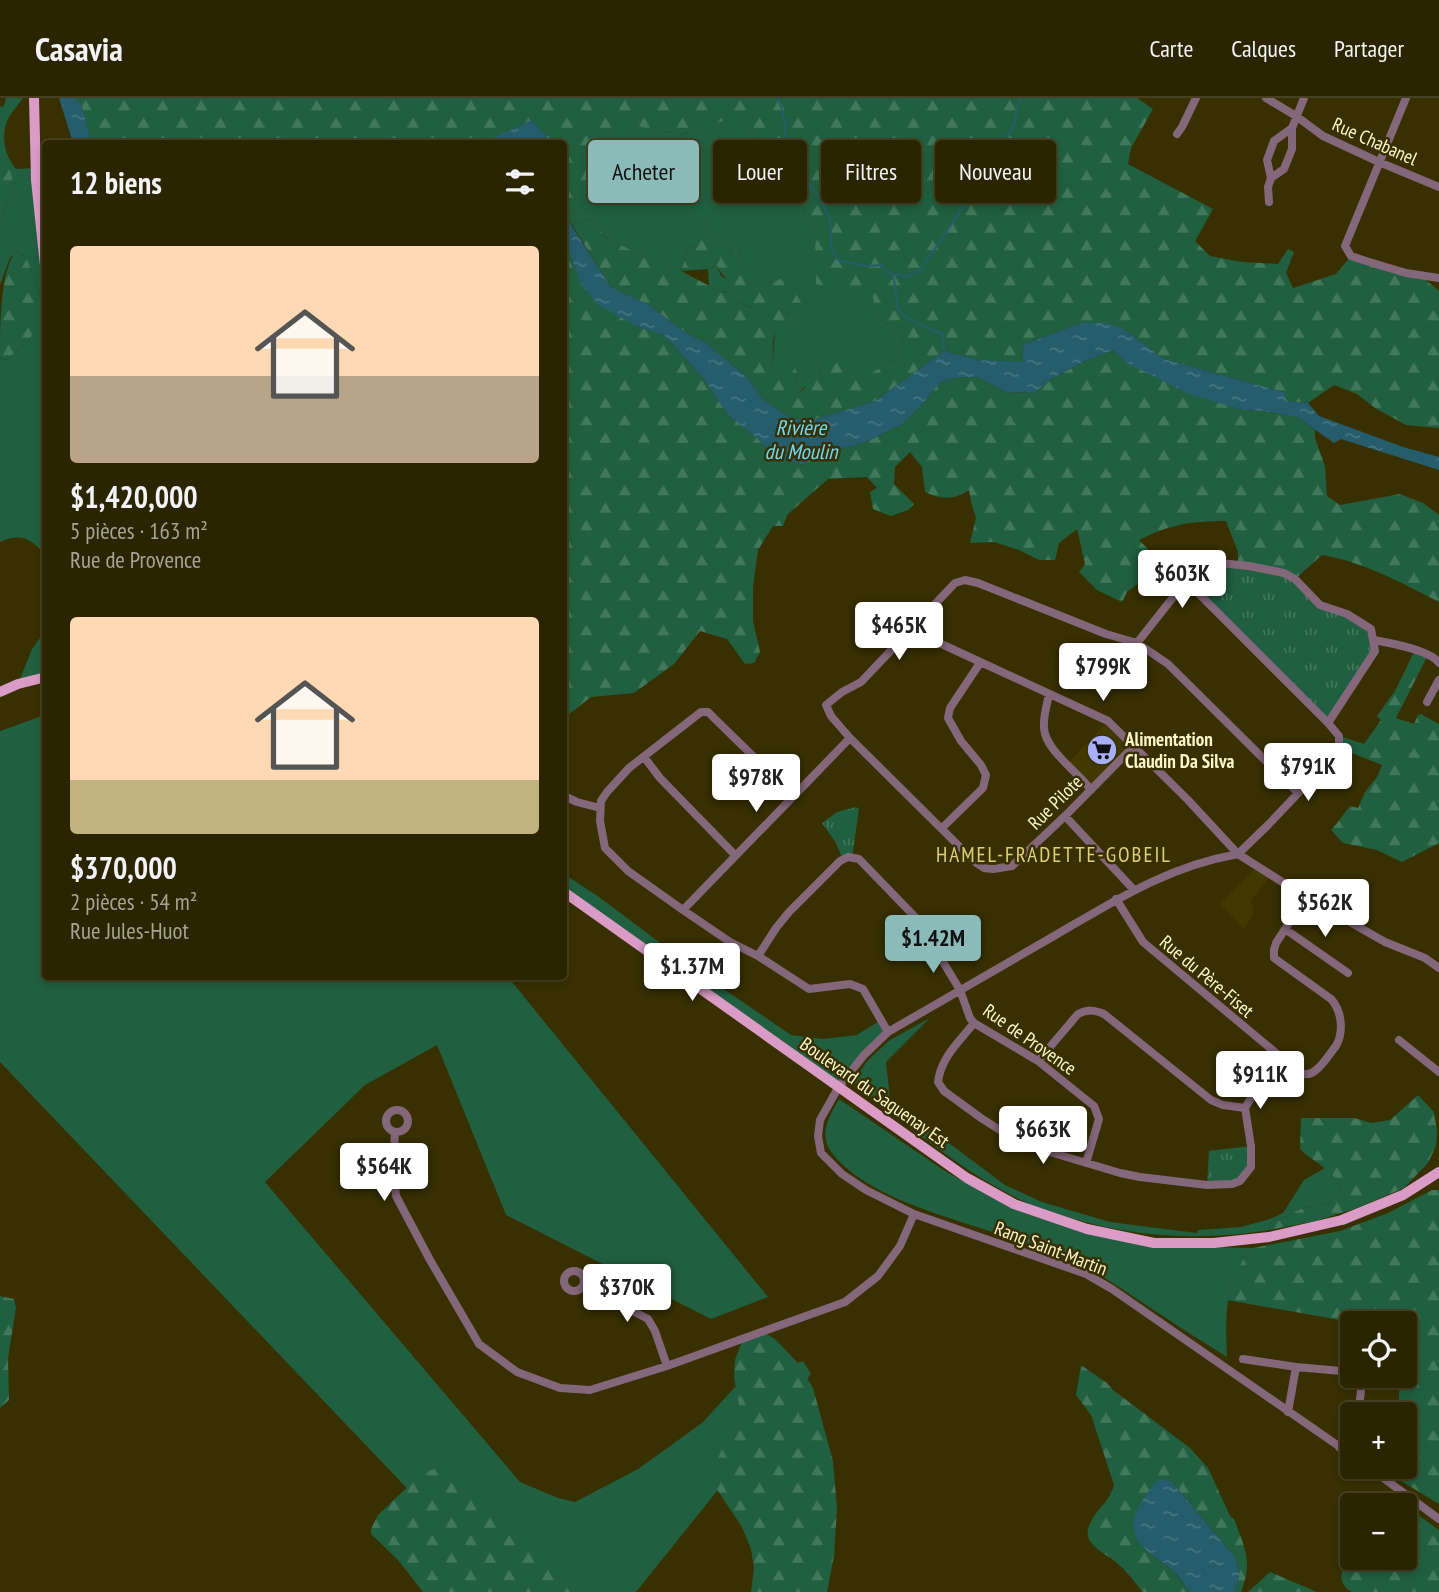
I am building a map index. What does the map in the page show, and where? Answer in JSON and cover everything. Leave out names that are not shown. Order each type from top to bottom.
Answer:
[{"type":"main road","points":[[34,98],[36,180],[42,237]]},
{"type":"main road","points":[[0,692],[42,678]]},
{"type":"main road","name":"Boulevard du Saguenay Est","points":[[567,894],[967,1178],[1014,1204],[1087,1229],[1154,1243],[1214,1243],[1269,1237],[1342,1220],[1403,1195],[1439,1172]]},
{"type":"street","points":[[1177,134],[1196,98]]},
{"type":"street","name":"Rue Chabanel","points":[[1266,98],[1323,136],[1439,187]]},
{"type":"street","points":[[1271,178],[1284,169],[1292,149],[1292,128],[1304,98]]},
{"type":"street","points":[[1406,98],[1345,246],[1351,256],[1406,273],[1439,278]]},
{"type":"street","points":[[1269,202],[1268,187],[1271,178],[1267,160],[1274,141],[1292,128]]},
{"type":"street","points":[[1137,643],[1186,581],[1210,562],[1284,573],[1295,579],[1320,605],[1347,614],[1371,629],[1375,651],[1328,723]]},
{"type":"street","points":[[980,663],[955,698],[948,718],[986,775],[983,788],[942,828],[850,738],[831,716],[826,705],[861,682],[955,583],[965,580],[1106,634],[1137,643],[1156,655],[1298,793]]},
{"type":"street","points":[[1186,581],[1339,736],[1339,750],[1238,854]]},
{"type":"street","points":[[915,626],[926,631],[935,641],[980,663],[1108,720],[1238,854],[1385,942],[1425,958],[1439,968]]},
{"type":"street","points":[[1374,640],[1419,651],[1439,663]]},
{"type":"street","points":[[1427,702],[1439,680]]},
{"type":"street","points":[[1049,694],[1044,731],[1051,747],[1091,790]]},
{"type":"street","points":[[794,796],[708,712],[701,712],[629,768],[612,785],[601,801],[600,808],[605,848],[628,871],[683,910],[730,942],[758,956],[809,989],[850,984],[863,989],[888,1032]]},
{"type":"street","points":[[683,910],[850,738]]},
{"type":"street","name":"Rue Pilote","points":[[942,828],[984,868],[1012,866],[1134,746]]},
{"type":"street","points":[[644,757],[660,778],[735,855]]},
{"type":"street","points":[[567,797],[600,808]]},
{"type":"street","points":[[1065,816],[1134,890]]},
{"type":"street","name":"Rang Saint-Martin","points":[[1238,854],[1184,867],[1134,890],[888,1032],[864,1055],[838,1088],[820,1120],[818,1136],[821,1153],[842,1174],[866,1190],[914,1214],[1086,1275],[1112,1289],[1339,1447]]},
{"type":"street","name":"Rue de Provence","points":[[758,956],[789,912],[840,861],[848,857],[859,859],[917,919],[960,990],[974,1023],[1038,1062],[1094,1106],[1100,1119],[1086,1163]]},
{"type":"street","name":"Rue du Père-Fiset","points":[[1116,900],[1143,942],[1282,1058],[1306,1074],[1314,1072],[1339,1042],[1341,1031],[1338,1007],[1331,999],[1274,958],[1276,943],[1306,897]]},
{"type":"street","points":[[1285,929],[1348,973]]},
{"type":"street","points":[[1038,1062],[1079,1014],[1087,1010],[1097,1011],[1211,1100],[1223,1105],[1245,1108]]},
{"type":"street","points":[[974,1023],[944,1060],[937,1082],[944,1091],[981,1118],[1020,1143],[1086,1163],[1140,1177],[1207,1185],[1240,1181],[1251,1167],[1251,1146],[1245,1108],[1282,1058]]},
{"type":"street","points":[[1399,1040],[1439,1072]]},
{"type":"street","points":[[395,1132],[393,1168],[396,1196],[429,1260],[479,1344],[517,1373],[560,1388],[590,1390],[667,1366],[845,1303],[877,1276],[900,1246],[914,1214]]},
{"type":"street","points":[[583,1285],[648,1319],[656,1331],[667,1366]]},
{"type":"street","points":[[1243,1359],[1340,1371]]},
{"type":"street","points":[[1288,1412],[1296,1367]]},
{"type":"street","points":[[1385,1479],[1439,1519]]},
{"type":"shaded area","points":[[1108,721],[1134,746],[1091,790],[1067,764]]},
{"type":"shaded area","points":[[1258,866],[1271,875],[1251,900],[1254,912],[1244,929],[1220,904]]},
{"type":"green space","points":[[6,98],[23,98],[6,124],[5,144],[16,169],[35,168],[42,236],[42,303],[26,257],[22,255],[16,254],[10,258],[0,285],[0,221],[14,188],[3,163],[0,163],[0,107],[4,106]]},
{"type":"green space","points":[[75,98],[1137,98],[1153,109],[1131,148],[1128,164],[1213,209],[1195,241],[1210,256],[1242,262],[1278,264],[1288,249],[1294,252],[1286,273],[1293,288],[1336,274],[1351,256],[1421,276],[1439,291],[1439,428],[1406,425],[1375,408],[1357,394],[1334,385],[1308,403],[1287,401],[1284,392],[1164,359],[1122,328],[1105,323],[1081,323],[1023,345],[1022,363],[979,360],[944,351],[875,401],[812,420],[790,418],[763,399],[748,378],[707,344],[682,330],[647,304],[611,287],[572,225],[590,219],[608,239],[680,271],[687,249],[696,246],[693,241],[705,223],[716,238],[742,252],[741,267],[753,275],[759,290],[786,276],[811,320],[790,321],[789,312],[786,314],[786,322],[774,337],[772,367],[787,361],[792,365],[797,372],[793,388],[799,393],[805,388],[808,373],[818,373],[829,355],[851,367],[850,379],[861,377],[872,373],[890,360],[897,363],[904,340],[879,318],[872,295],[850,294],[816,284],[815,227],[806,216],[803,203],[807,203],[807,140],[758,140],[727,120],[680,135],[677,132],[661,133],[619,120],[604,140],[588,140],[588,202],[567,216],[567,140],[549,140],[532,121],[488,140],[91,140],[81,104]],"holes":[[[717,265],[724,276],[743,294],[751,308],[738,302],[728,292],[719,291],[681,271],[708,269]]]},
{"type":"green space","points":[[619,119],[661,133],[677,132],[681,135],[727,119],[758,140],[713,140],[713,203],[803,203],[806,216],[815,227],[850,294],[873,294],[879,318],[904,340],[897,363],[890,360],[860,379],[843,377],[825,365],[799,393],[793,388],[797,372],[772,368],[774,338],[778,325],[789,311],[791,321],[811,319],[759,291],[740,267],[742,252],[716,238],[705,223],[696,246],[687,249],[680,271],[608,239],[590,219],[572,225],[567,216],[586,202],[699,203],[699,140],[604,140]]},
{"type":"green space","points":[[0,163],[10,169],[14,188],[0,221]]},
{"type":"green space","points":[[567,244],[636,326],[665,336],[702,377],[730,417],[775,456],[803,465],[822,454],[866,442],[901,425],[922,405],[939,383],[953,378],[977,377],[1006,392],[1034,393],[1053,378],[1113,350],[1127,363],[1219,402],[1242,410],[1297,417],[1315,430],[1315,438],[1325,466],[1327,496],[1340,505],[1400,494],[1423,503],[1439,515],[1439,602],[1368,568],[1338,558],[1322,555],[1295,579],[1238,564],[1238,552],[1226,521],[1181,524],[1139,540],[1152,553],[1146,578],[1127,592],[1122,602],[1097,590],[1079,572],[1085,564],[1077,529],[1059,543],[1055,560],[1039,560],[994,542],[970,543],[976,518],[969,490],[948,498],[925,492],[922,467],[910,452],[895,467],[894,484],[914,504],[908,510],[891,516],[873,509],[870,492],[877,488],[867,477],[828,479],[787,515],[783,526],[773,526],[758,550],[753,587],[753,621],[760,652],[754,663],[745,664],[727,639],[700,631],[674,664],[634,693],[591,697],[567,716]]},
{"type":"green space","points":[[14,254],[26,257],[42,303],[40,316],[29,341],[3,360],[0,357],[2,302],[9,263]]},
{"type":"green space","points":[[717,265],[721,276],[735,284],[748,298],[752,308],[738,302],[728,292],[709,287],[708,269]]},
{"type":"green space","points":[[42,303],[42,552],[25,539],[14,538],[0,542],[0,357],[7,359],[29,341]]},
{"type":"green space","points":[[1210,562],[1284,573],[1313,599],[1371,629],[1375,651],[1328,723],[1186,581]]},
{"type":"green space","points":[[42,635],[42,678],[18,684],[32,649]]},
{"type":"green space","points":[[1415,650],[1428,655],[1396,718],[1414,724],[1421,714],[1439,724],[1439,843],[1402,862],[1377,850],[1343,843],[1331,830],[1350,806],[1358,808],[1382,765],[1339,748],[1339,736],[1364,744],[1381,720],[1377,716],[1395,691]]},
{"type":"green space","points":[[42,716],[42,980],[510,980],[768,1297],[711,1319],[506,1215],[437,1045],[365,1085],[265,1182],[520,1482],[558,1498],[575,1502],[638,1469],[702,1423],[735,1387],[803,1361],[811,1374],[636,1592],[506,1592],[0,1062],[0,731]]},
{"type":"green space","points":[[856,807],[859,809],[852,858],[843,860],[836,843],[822,823],[837,812]]},
{"type":"green space","points":[[567,876],[791,1035],[822,1039],[857,1035],[881,1020],[888,1032],[838,1088],[567,894]]},
{"type":"green space","points":[[930,1018],[886,1062],[890,1099],[1005,1185],[1042,1202],[1110,1222],[1197,1233],[1198,1230],[1241,1227],[1283,1213],[1304,1180],[1325,1168],[1335,1177],[1341,1189],[1330,1203],[1303,1208],[1270,1224],[1269,1230],[1215,1236],[1133,1232],[1079,1220],[1030,1204],[977,1176],[852,1082],[868,1060],[890,1040]]},
{"type":"green space","points":[[1418,1095],[1434,1112],[1436,1146],[1428,1163],[1404,1188],[1357,1208],[1316,1221],[1269,1230],[1270,1224],[1303,1208],[1330,1203],[1341,1189],[1329,1172],[1300,1149],[1301,1118],[1354,1118],[1371,1123],[1390,1120]]},
{"type":"green space","points":[[839,1099],[945,1171],[995,1199],[1166,1246],[1253,1248],[1236,1273],[1228,1300],[1227,1357],[1092,1271],[1035,1247],[919,1208],[861,1179],[832,1153],[826,1139],[829,1119]]},
{"type":"green space","points":[[1251,1146],[1251,1167],[1240,1181],[1207,1185],[1209,1151]]},
{"type":"green space","points":[[1432,1190],[1439,1190],[1439,1504],[1398,1479],[1417,1479],[1417,1402],[1399,1402],[1399,1388],[1417,1388],[1417,1311],[1340,1311],[1340,1320],[1227,1300],[1235,1274],[1253,1248],[1340,1231],[1388,1213]]},
{"type":"green space","points":[[0,1296],[14,1299],[16,1308],[8,1358],[9,1400],[0,1408]]},
{"type":"green space","points":[[763,1332],[775,1339],[798,1363],[813,1388],[833,1461],[837,1508],[834,1556],[827,1592],[751,1592],[754,1568],[751,1549],[742,1527],[716,1488],[713,1469],[737,1416],[739,1404],[734,1377],[735,1360],[747,1337]]},
{"type":"green space","points":[[1081,1365],[1190,1448],[1208,1468],[1230,1516],[1234,1519],[1244,1547],[1247,1572],[1241,1592],[1235,1592],[1239,1576],[1236,1558],[1167,1479],[1148,1552],[1173,1571],[1190,1592],[1143,1592],[1121,1566],[1091,1542],[1089,1527],[1114,1485],[1091,1415],[1076,1395]]},
{"type":"green space","points":[[436,1468],[515,1527],[585,1592],[423,1592],[398,1560],[371,1534],[371,1529],[378,1515],[421,1474]]},
{"type":"green space","points":[[1417,1514],[1439,1530],[1439,1592],[1352,1592],[1343,1584],[1342,1572],[1417,1570]]},
{"type":"green space","points":[[1270,1572],[1317,1592],[1248,1592]]},
{"type":"water","points":[[59,98],[75,98],[81,104],[91,140],[72,140]]},
{"type":"water","points":[[532,120],[549,140],[488,140]]},
{"type":"water","name":"Rivière du Moulin","points":[[567,219],[611,287],[647,304],[682,330],[707,344],[748,378],[763,399],[790,418],[812,420],[875,401],[944,351],[979,360],[1022,362],[1023,345],[1081,323],[1106,323],[1122,328],[1164,359],[1284,392],[1287,401],[1308,403],[1319,416],[1403,447],[1439,457],[1439,470],[1341,439],[1334,443],[1297,417],[1242,410],[1189,394],[1127,363],[1113,350],[1053,378],[1034,393],[1006,392],[977,377],[953,378],[939,383],[922,405],[901,425],[866,442],[822,454],[803,465],[775,456],[730,417],[702,377],[665,336],[636,326],[597,304],[581,284],[567,245]]},
{"type":"water","points":[[1156,1481],[1171,1481],[1236,1558],[1239,1576],[1235,1592],[1190,1592],[1175,1572],[1152,1555],[1136,1537],[1134,1520],[1137,1510]]},
{"type":"waterway","points":[[777,98],[784,118],[785,153],[820,198],[830,219],[831,248],[838,260],[866,266],[882,265],[893,278],[899,309],[915,323],[943,334],[944,351]]},
{"type":"waterway","points":[[892,276],[895,274],[907,277],[921,269],[958,215],[981,165],[1001,147],[1014,125],[1021,98]]},
{"type":"place","name":"Alimentation Claudin Da Silva","points":[[1102,750]]},
{"type":"district","name":"HAMEL-FRADETTE-GOBEIL","points":[[1054,855]]}]
